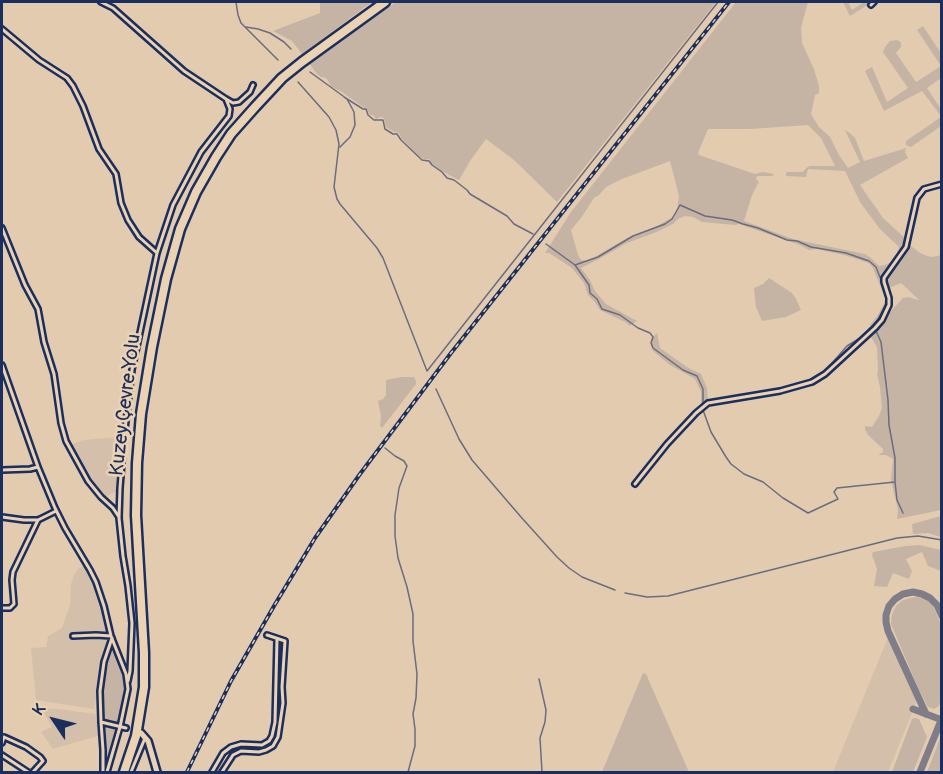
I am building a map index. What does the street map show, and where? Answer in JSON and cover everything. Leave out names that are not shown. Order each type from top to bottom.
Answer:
[{"type":"highway","points":[[301,60],[378,2]]},
{"type":"highway","points":[[301,60],[385,2]]},
{"type":"highway","name":"Kuzey Çevre Yolu","points":[[122,772],[136,736],[144,687],[136,515],[138,443],[144,392],[166,279],[180,229],[209,168],[240,124],[281,76],[301,60]]},
{"type":"street","points":[[101,2],[113,8],[184,71],[233,103],[239,102],[250,92],[253,85]]},
{"type":"street","points":[[2,29],[39,60],[67,78],[73,86],[99,149],[116,174],[121,203],[128,220],[142,241],[157,253]]},
{"type":"street","points":[[105,772],[120,727],[131,661],[132,623],[119,518],[124,438],[132,370],[157,253],[175,200],[201,152],[230,115],[226,99]]},
{"type":"street","points":[[635,484],[663,448],[708,403],[780,392],[812,382],[825,374],[875,328],[882,320],[889,305],[884,278],[906,246],[917,198],[922,190],[942,184]]},
{"type":"street","points":[[2,228],[25,285],[38,309],[44,342],[54,374],[66,441],[88,481],[113,508],[119,518]]},
{"type":"street","points":[[2,365],[56,512],[93,576],[102,598],[111,637],[128,681]]},
{"type":"street","points":[[2,470],[38,467]]},
{"type":"street","points":[[2,517],[38,520],[56,512]]},
{"type":"street","points":[[2,608],[11,608],[14,604],[13,572],[38,520]]},
{"type":"street","points":[[222,772],[233,754],[243,751],[264,751],[273,746],[278,739],[283,703],[285,641],[267,635]]},
{"type":"street","points":[[74,636],[111,637]]},
{"type":"street","points":[[105,772],[100,691],[111,637]]},
{"type":"street","points":[[212,772],[223,753],[231,747],[241,744],[262,745],[272,736],[275,722],[277,638]]},
{"type":"street","points":[[101,723],[126,728]]},
{"type":"street","points":[[132,772],[143,735]]},
{"type":"street","points":[[143,735],[149,744],[157,772]]},
{"type":"street","points":[[2,743],[4,737],[26,747],[40,757],[43,761],[33,772]]},
{"type":"street","points":[[2,755],[28,772]]},
{"type":"shaded area","points":[[320,2],[372,2],[302,54],[292,41],[273,31],[320,13]]},
{"type":"shaded area","points":[[396,2],[716,2],[557,202],[514,160],[486,139],[459,180],[440,170],[429,159],[420,157],[399,133],[386,127],[384,118],[376,119],[366,108],[332,87],[326,78],[317,74],[309,63]]},
{"type":"shaded area","points":[[736,2],[808,2],[801,28],[802,43],[819,86],[819,93],[815,95],[811,114],[819,127],[830,137],[848,168],[860,162],[845,130],[855,138],[864,161],[906,148],[908,158],[860,185],[883,218],[906,239],[907,243],[927,256],[941,255],[941,510],[897,519],[898,510],[891,480],[893,459],[886,455],[878,455],[883,452],[883,449],[865,429],[865,426],[872,427],[882,408],[877,374],[877,347],[871,337],[903,298],[919,300],[901,283],[887,289],[890,300],[882,320],[872,329],[870,325],[878,315],[885,298],[869,263],[817,249],[809,250],[739,224],[702,222],[685,216],[581,268],[606,304],[637,321],[629,326],[600,310],[572,268],[549,253],[545,253],[571,212]],"holes":[[[808,125],[821,138],[835,166],[810,166],[803,172],[787,172],[786,176],[806,177],[808,169],[845,171],[860,202],[879,228],[899,247],[896,257],[891,262],[879,266],[865,254],[793,239],[744,221],[752,195],[759,182],[756,179],[757,176],[774,174],[763,172],[755,174],[698,153],[708,129]],[[670,161],[679,196],[674,216],[654,228],[627,238],[588,261],[581,260],[571,230],[594,198],[606,187],[622,179]]]},
{"type":"shaded area","points":[[843,2],[848,2],[852,10],[864,2],[872,2],[850,16]]},
{"type":"shaded area","points":[[923,26],[941,53],[941,66],[917,30]]},
{"type":"shaded area","points":[[890,41],[901,42],[901,47],[896,53],[916,82],[941,66],[941,78],[927,88],[941,109],[941,116],[922,91],[884,111],[865,71],[872,67],[887,102],[908,88],[883,52]]},
{"type":"shaded area","points":[[941,117],[941,126],[911,147],[906,145],[906,141]]},
{"type":"shaded area","points":[[769,278],[792,293],[801,310],[786,317],[762,321],[756,307],[754,288]]},
{"type":"shaded area","points":[[657,333],[660,348],[701,374],[707,388],[708,401],[701,405],[701,392],[695,379],[670,365],[653,351],[651,339]]},
{"type":"shaded area","points":[[414,377],[416,384],[382,428],[378,401],[386,395],[386,380]]},
{"type":"shaded area","points":[[120,437],[122,464],[118,491],[104,497],[89,480],[70,445],[84,440]]},
{"type":"shaded area","points":[[941,516],[941,537],[928,533],[913,534],[912,524]]},
{"type":"shaded area","points":[[920,545],[941,550],[941,571],[928,566],[922,552],[906,559],[912,571],[909,579],[893,573],[887,587],[874,586],[877,569],[873,552]]},
{"type":"shaded area","points":[[85,565],[99,594],[108,631],[106,654],[94,709],[36,700],[31,648],[46,647],[48,636],[62,628],[70,605],[74,575]]},
{"type":"shaded area","points":[[915,597],[924,598],[932,604],[941,624],[941,700],[939,706],[934,709],[928,707],[918,688],[891,624],[896,606],[903,600]]},
{"type":"shaded area","points":[[891,630],[920,693],[888,772],[833,772]]},
{"type":"shaded area","points":[[113,650],[126,680],[126,690],[117,725],[105,721],[103,707],[104,682]]},
{"type":"shaded area","points":[[643,673],[646,674],[689,772],[602,772]]},
{"type":"shaded area","points":[[42,709],[95,714],[101,735],[53,749],[41,732],[52,727]]},
{"type":"shaded area","points":[[912,719],[919,719],[927,737],[913,772],[892,772]]},
{"type":"shaded area","points":[[104,728],[118,730],[107,772],[105,772]]},
{"type":"shaded area","points":[[941,736],[941,772],[927,772]]},
{"type":"waterway","points":[[236,2],[241,23],[278,60]]},
{"type":"waterway","points":[[298,82],[329,117],[336,130],[339,144],[334,187],[337,199],[383,258],[427,371],[718,2]]},
{"type":"waterway","points":[[246,27],[270,33],[291,49]]},
{"type":"waterway","points":[[310,72],[343,96]]},
{"type":"waterway","points":[[344,97],[366,109],[368,115],[374,120],[383,120],[385,129],[397,134],[422,160],[429,161],[447,178],[454,180],[470,194],[533,234]]},
{"type":"waterway","points":[[340,147],[350,137],[355,125],[354,112],[347,99]]},
{"type":"waterway","points":[[575,265],[598,257],[633,236],[665,224],[672,219],[680,205],[705,216],[732,220],[787,240],[846,253],[869,261],[876,267],[883,285],[887,299],[885,306],[877,321],[860,338],[847,346],[825,371],[809,380]]},
{"type":"waterway","points":[[546,244],[575,265],[589,285],[590,293],[597,299],[602,309],[620,315],[638,328],[650,333],[653,337],[651,343],[653,348],[683,370],[697,376],[703,389],[703,405]]},
{"type":"waterway","points":[[876,331],[881,342],[889,425],[895,458],[897,500],[903,513]]},
{"type":"waterway","points":[[436,389],[459,439],[472,460],[521,517],[569,568],[582,577],[615,590]]},
{"type":"waterway","points":[[703,410],[711,432],[731,464],[744,474],[763,482],[783,498],[808,513],[838,499],[834,492],[837,488],[895,482]]},
{"type":"waterway","points":[[385,448],[404,461],[407,466],[399,488],[395,536],[398,558],[413,614],[417,674],[413,714],[415,746],[408,772]]},
{"type":"waterway","points":[[625,593],[647,597],[668,596],[897,538],[918,536],[942,540]]},
{"type":"waterway","points":[[539,679],[546,710],[540,738],[542,772]]},
{"type":"taxiway","points":[[926,714],[888,631],[886,615],[895,599],[913,592],[930,598],[937,605],[942,616]]},
{"type":"taxiway","points":[[913,709],[942,720]]},
{"type":"taxiway","points":[[920,772],[942,718]]},
{"type":"railway","points":[[187,772],[231,681],[274,606],[315,538],[360,474],[451,353],[729,2]]}]
